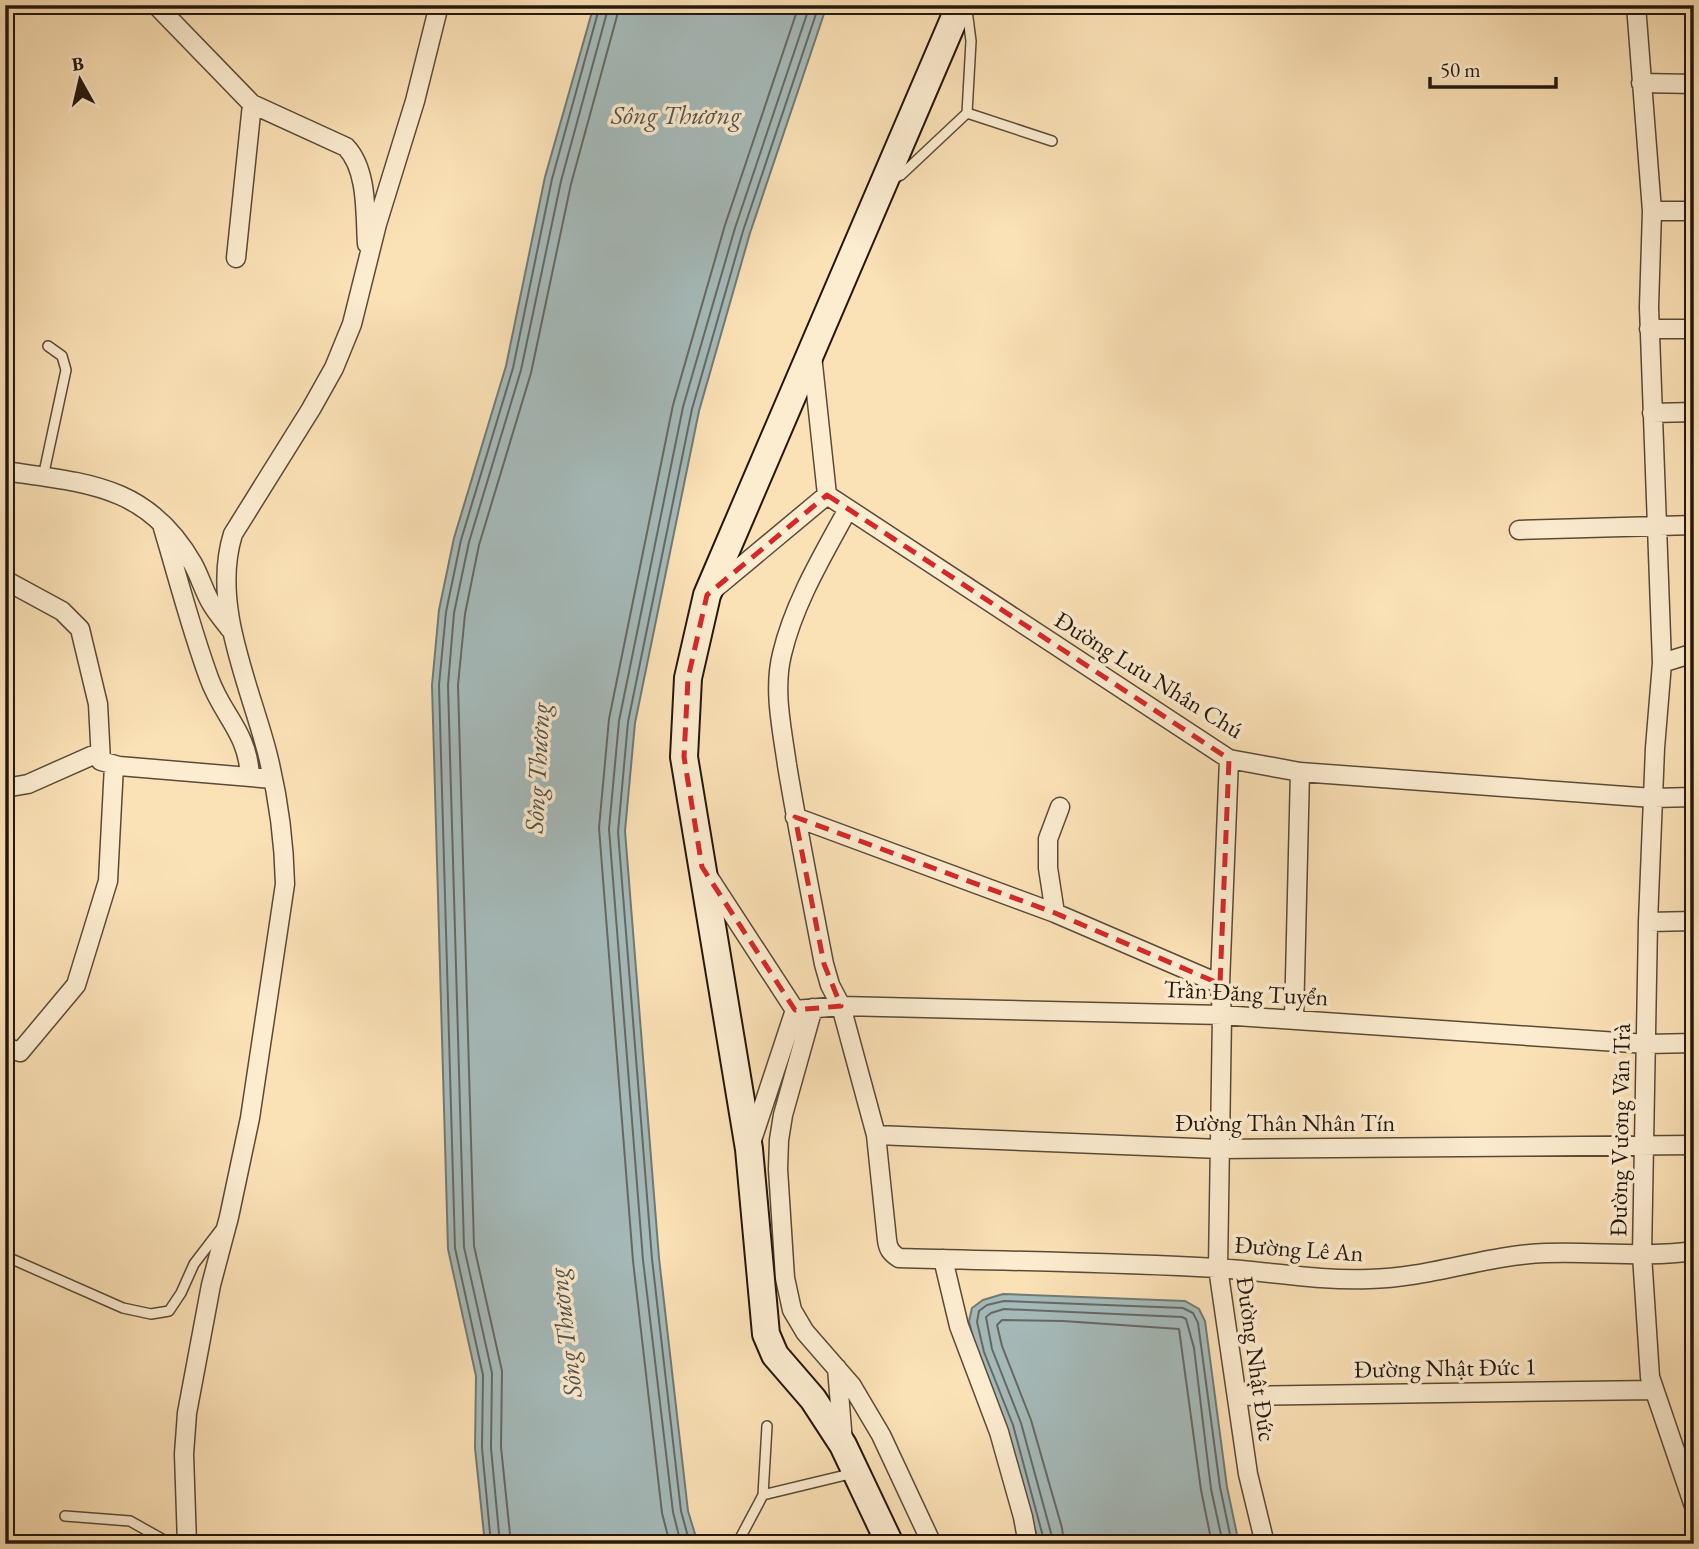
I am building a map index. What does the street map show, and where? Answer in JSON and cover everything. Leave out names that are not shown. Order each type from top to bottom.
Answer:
[{"type":"street","points":[[156,5],[252,104],[346,147],[355,156],[363,190],[368,261]]},
{"type":"street","points":[[187,1544],[184,1454],[187,1413],[211,1285],[250,1118],[285,884],[284,849],[273,779],[234,635],[225,577],[227,554],[233,534],[311,410],[334,368],[352,324],[377,224],[415,101],[439,5]]},
{"type":"street","points":[[890,1544],[843,1445],[813,1399],[775,1355],[766,1334],[749,1149],[684,757],[688,678],[707,595],[960,5]]},
{"type":"street","name":"Đường Vương Văn Trà","points":[[1636,5],[1652,211],[1649,329],[1662,663],[1655,748],[1648,922],[1642,1255],[1650,1377],[1694,1506]]},
{"type":"street","points":[[1641,83],[1694,84]]},
{"type":"street","points":[[236,258],[252,104]]},
{"type":"street","points":[[1652,211],[1694,211]]},
{"type":"street","points":[[1649,329],[1694,329]]},
{"type":"street","points":[[707,595],[827,495],[812,355]]},
{"type":"street","points":[[1652,412],[1694,412]]},
{"type":"street","points":[[5,471],[116,492],[142,506],[171,531],[193,565],[211,604],[234,635]]},
{"type":"street","name":"Đường Lưu Nhân Chú","points":[[827,495],[1229,759],[1300,772],[1653,798],[1694,797]]},
{"type":"street","points":[[848,509],[811,580],[781,657],[778,707],[795,817],[824,964],[830,985],[841,1006],[876,1135]]},
{"type":"street","points":[[160,521],[208,677],[246,747],[250,777]]},
{"type":"street","points":[[1519,530],[1694,525]]},
{"type":"street","points":[[5,580],[62,611],[80,629],[98,704],[101,761],[114,765],[273,779]]},
{"type":"street","points":[[1662,663],[1694,653]]},
{"type":"street","points":[[5,788],[29,784],[100,752]]},
{"type":"street","name":"Đường Nhật Đức","points":[[1229,759],[1220,984],[1222,1015],[1218,1268],[1248,1474],[1265,1544]]},
{"type":"street","points":[[5,1047],[20,1052],[76,985],[108,881],[114,765]]},
{"type":"street","points":[[1294,1019],[1300,772]]},
{"type":"street","points":[[1055,913],[1047,847],[1060,807]]},
{"type":"street","points":[[795,817],[1055,913],[1220,984]]},
{"type":"street","points":[[702,867],[804,1009],[779,1140],[778,1169],[785,1278],[792,1310],[805,1332],[852,1386],[881,1435],[932,1544]]},
{"type":"street","points":[[1648,922],[1694,921]]},
{"type":"street","name":"Trần Đăng Tuyển","points":[[804,1009],[841,1006],[1222,1015],[1647,1044],[1694,1043]]},
{"type":"street","points":[[749,1149],[804,1009]]},
{"type":"street","name":"Đường Thân Nhân Tín","points":[[876,1135],[1220,1149],[1694,1145]]},
{"type":"street","name":"Đường Lê An","points":[[876,1135],[888,1247],[899,1258],[1218,1268],[1323,1279],[1364,1280],[1397,1279],[1492,1258],[1546,1253],[1642,1255],[1694,1251]]},
{"type":"street","points":[[943,1259],[959,1326],[999,1432],[1028,1544]]},
{"type":"street","points":[[837,1368],[843,1445]]},
{"type":"street","name":"Đường Nhật Đức 1","points":[[1237,1396],[1654,1390]]},
{"type":"lane","points":[[881,185],[901,175],[967,113],[971,41],[967,5]]},
{"type":"lane","points":[[967,113],[1052,141]]},
{"type":"lane","points":[[43,477],[66,370],[62,356],[48,346]]},
{"type":"lane","points":[[5,1256],[123,1308],[151,1314],[169,1311],[181,1293],[194,1264],[229,1217]]},
{"type":"lane","points":[[737,1544],[764,1495],[767,1426]]},
{"type":"lane","points":[[764,1495],[856,1472]]},
{"type":"lane","points":[[65,1516],[130,1521],[171,1544]]},
{"type":"highlighted area","points":[[827,495],[1229,759],[1220,984],[1055,913],[795,817],[824,964],[841,1006],[795,1010],[702,867],[684,757],[688,678],[707,595]]},
{"type":"water","name":"Sông Thương","points":[[594,5],[827,5],[750,233],[699,411],[635,723],[625,831],[659,1258],[688,1511],[698,1544],[485,1544],[475,1448],[476,1376],[448,1249],[432,685],[439,610],[454,538],[506,366],[545,177]]},
{"type":"water","points":[[1003,1294],[1185,1301],[1199,1309],[1205,1321],[1227,1487],[1239,1544],[1039,1544],[1006,1427],[977,1354],[969,1321],[972,1308],[983,1300]]}]
